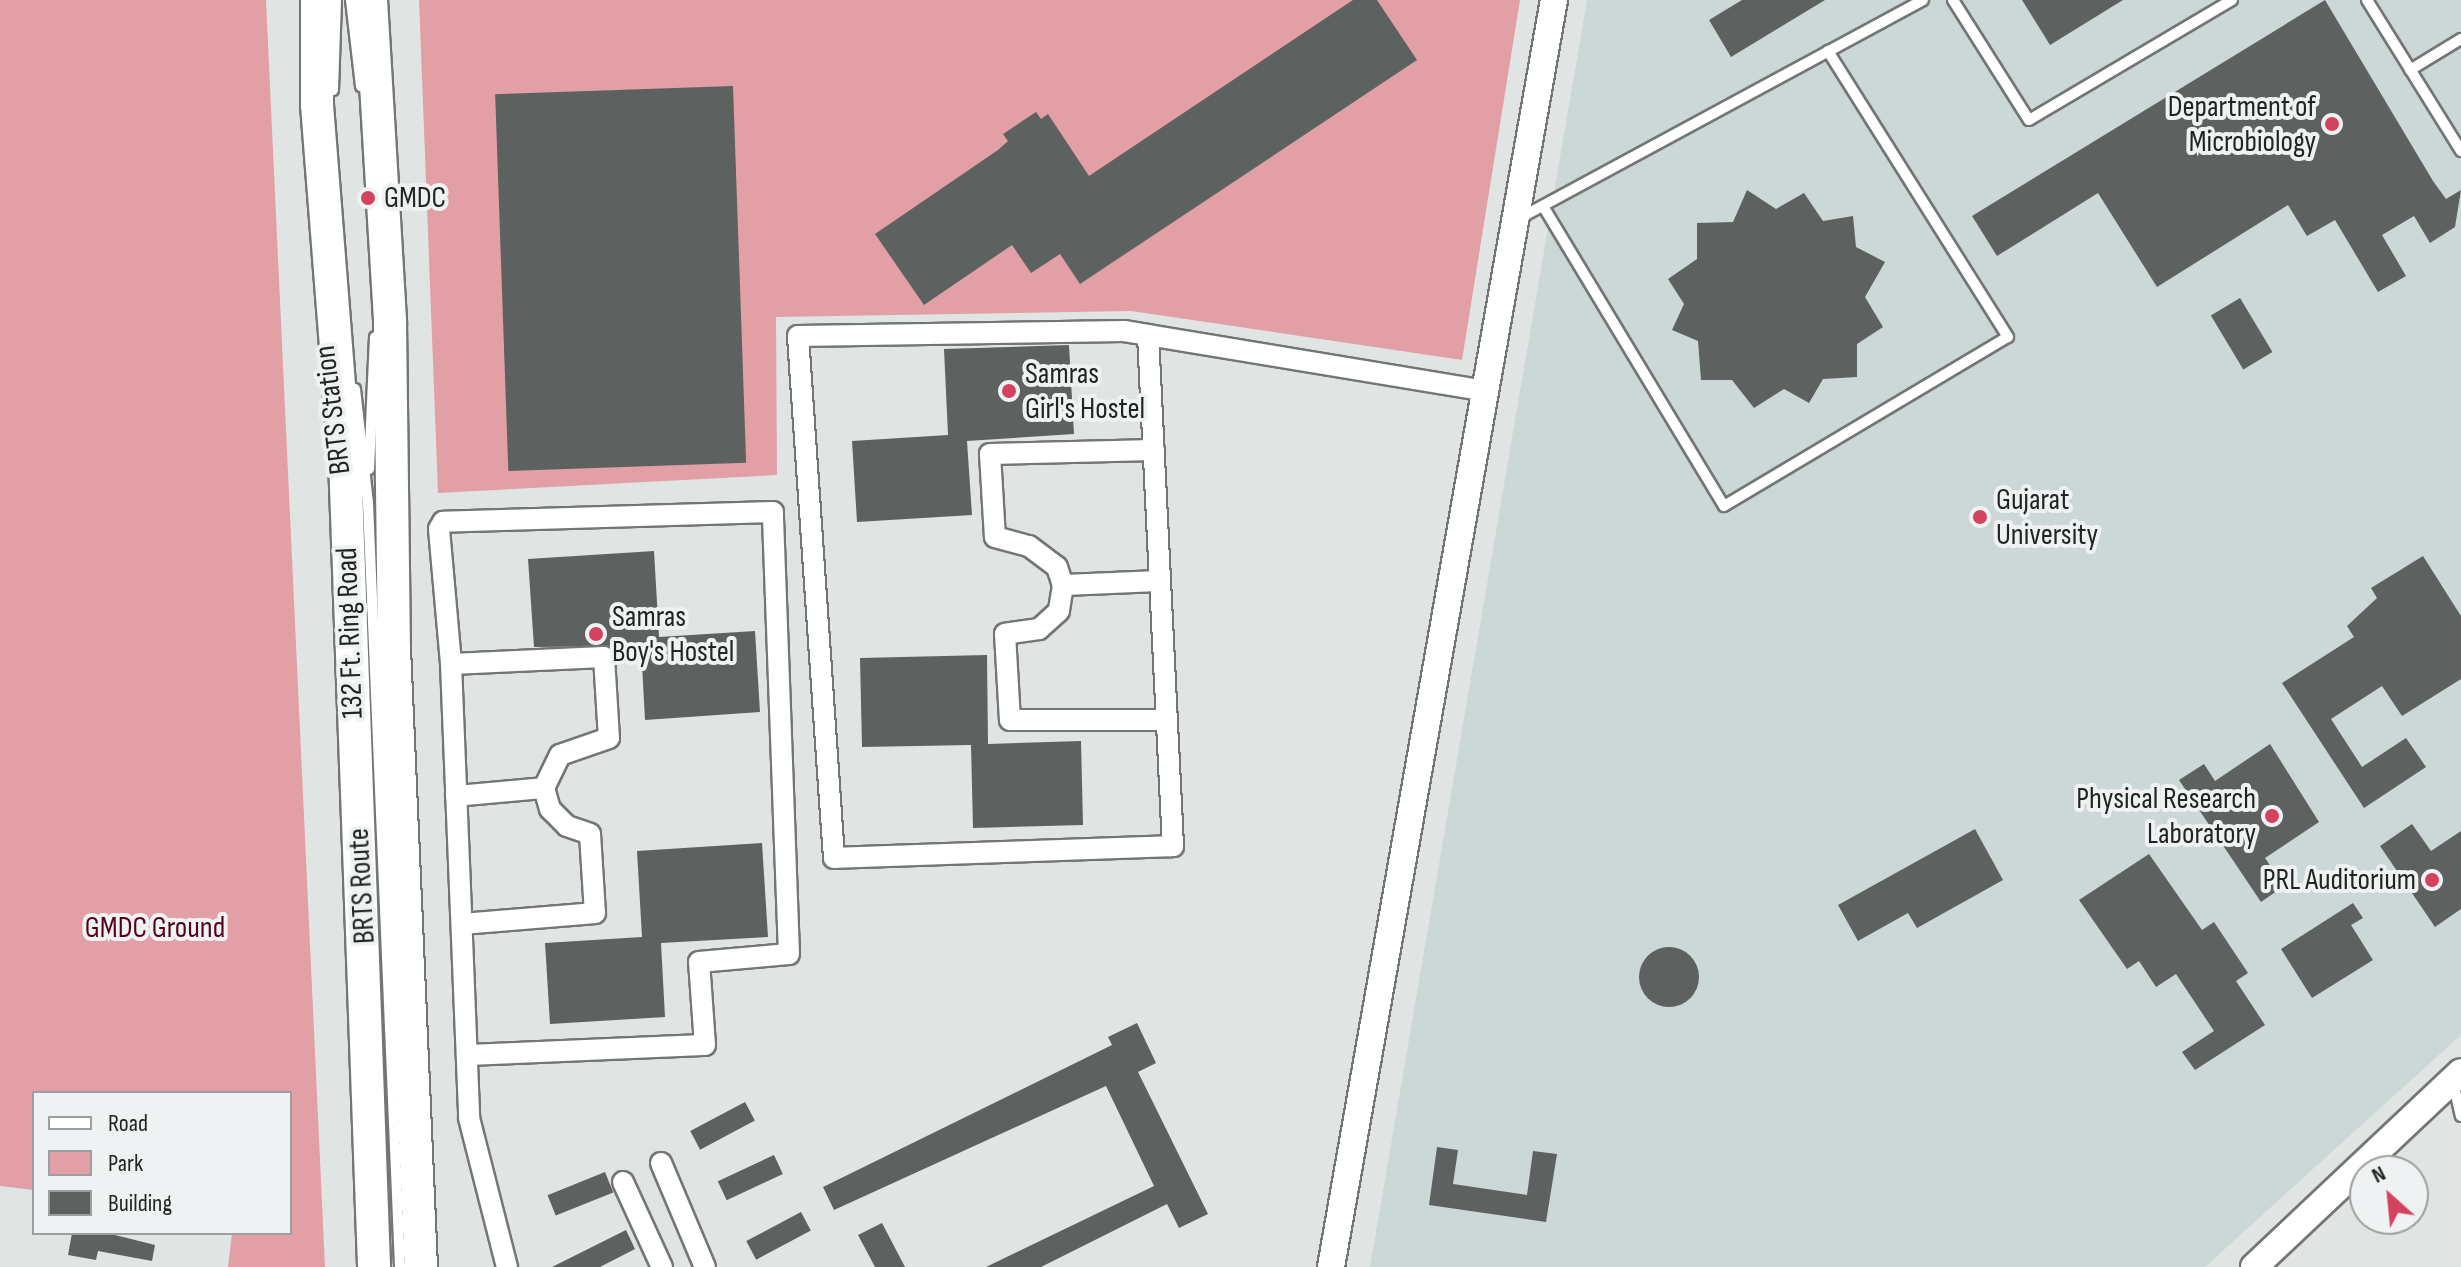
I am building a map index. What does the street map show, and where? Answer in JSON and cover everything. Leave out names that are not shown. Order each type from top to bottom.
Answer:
[{"type":"main road","name":"132 Ft. Ring Road","points":[[317,0],[317,105],[345,459],[374,1267]]},
{"type":"main road","name":"132 Ft. Ring Road","points":[[371,0],[390,323],[394,649],[421,1267]]},
{"type":"street","points":[[1331,1267],[1554,0]]},
{"type":"street","points":[[1148,335],[1173,846],[834,858],[798,336],[1148,335],[1485,391]]},
{"type":"street","points":[[1154,450],[990,454],[995,537],[1029,546],[1057,567],[1063,585],[1059,611],[1039,629],[1005,634],[1010,720],[1167,720]]},
{"type":"street","points":[[467,1055],[705,1045],[699,962],[789,954],[773,512],[443,522],[439,529],[451,664],[469,1118],[507,1267]]},
{"type":"street","points":[[1063,585],[1160,581]]},
{"type":"street","points":[[451,664],[604,657],[609,738],[560,755],[544,788],[550,809],[567,826],[590,834],[595,913],[462,924]]},
{"type":"street","points":[[456,796],[544,788]]},
{"type":"street","points":[[2254,1267],[2457,1076]]},
{"type":"street","points":[[661,1163],[705,1267]]},
{"type":"street","points":[[623,1182],[662,1267]]},
{"type":"lane","points":[[332,98],[336,0]]},
{"type":"lane","name":"BRTS Station","points":[[351,0],[376,311],[368,503]]},
{"type":"lane","points":[[1515,221],[1923,0]]},
{"type":"lane","points":[[1953,0],[2029,120],[2232,0]]},
{"type":"lane","points":[[2367,0],[2461,151]]},
{"type":"lane","points":[[2410,70],[2461,39]]},
{"type":"lane","points":[[1543,206],[1724,506],[2008,337],[1828,51]]},
{"type":"lane","name":"BRTS Station","points":[[332,112],[368,503]]},
{"type":"lane","name":"BRTS Route","points":[[368,503],[400,1267]]},
{"type":"lane","points":[[2457,1076],[2461,1116]]},
{"type":"shaded area","name":"Gujarat University","points":[[1587,0],[2461,0],[2461,1035],[2205,1267],[1370,1267]]},
{"type":"green space","name":"GMDC Ground","points":[[0,0],[266,0],[325,1267],[228,1267],[232,1235],[292,1235],[292,1091],[32,1091],[32,1190],[0,1186]]},
{"type":"green space","points":[[419,0],[1520,0],[1462,360],[1131,311],[776,317],[777,475],[438,493]]},
{"type":"building","points":[[1353,0],[1377,0],[1417,60],[1080,284],[1060,254],[1031,273],[1012,245],[924,305],[875,234],[998,150],[1008,141],[1003,134],[1036,112],[1041,119],[1048,114],[1089,176]]},
{"type":"building","points":[[1742,0],[1825,0],[1731,57],[1709,20]]},
{"type":"building","points":[[2022,0],[2123,0],[2050,45]]},
{"type":"building","points":[[2325,0],[2433,181],[2446,199],[2461,190],[2455,227],[2430,243],[2414,216],[2382,235],[2406,276],[2378,292],[2335,220],[2307,236],[2288,205],[2157,287],[2098,193],[1997,256],[1972,216]]},
{"type":"building","points":[[733,86],[746,463],[508,471],[495,94]]},
{"type":"building","points":[[1747,190],[1776,209],[1804,193],[1823,221],[1853,216],[1856,247],[1885,262],[1865,297],[1883,327],[1857,344],[1857,377],[1823,379],[1809,403],[1784,389],[1754,408],[1732,380],[1701,380],[1698,341],[1672,330],[1684,304],[1668,279],[1697,259],[1697,223],[1733,222]]},
{"type":"building","points":[[2240,298],[2272,352],[2243,370],[2211,316]]},
{"type":"building","name":"Samras Girl's Hostel","points":[[1069,345],[1074,434],[967,441],[972,515],[857,522],[852,441],[948,435],[944,349]]},
{"type":"building","name":"Samras Boy's Hostel","points":[[654,551],[659,637],[755,631],[760,712],[645,720],[641,646],[534,647],[528,559]]},
{"type":"building","points":[[2423,556],[2461,616],[2461,679],[2402,716],[2382,686],[2331,719],[2362,767],[2406,738],[2426,767],[2364,808],[2282,683],[2354,637],[2347,626],[2377,598],[2371,588]]},
{"type":"building","points":[[987,655],[988,744],[1081,741],[1083,825],[973,828],[971,745],[862,747],[860,658]]},
{"type":"building","points":[[2270,744],[2319,822],[2265,858],[2284,886],[2261,902],[2179,780],[2204,764],[2215,781]]},
{"type":"building","name":"PRL Auditorium","points":[[2412,824],[2431,851],[2461,831],[2461,909],[2435,927],[2380,846]]},
{"type":"building","points":[[1975,829],[2003,880],[1917,928],[1908,913],[1858,941],[1838,905]]},
{"type":"building","points":[[762,843],[768,937],[661,943],[665,1017],[550,1024],[545,943],[642,937],[637,851]]},
{"type":"building","points":[[2149,854],[2202,930],[2214,922],[2248,973],[2236,981],[2265,1025],[2195,1070],[2182,1052],[2214,1031],[2176,974],[2156,987],[2139,961],[2127,969],[2079,900]]},
{"type":"building","points":[[2353,903],[2363,918],[2351,925],[2373,960],[2312,998],[2281,949]]},
{"type":"building","points":[[1669,947],[1680,949],[1690,956],[1697,966],[1697,988],[1690,998],[1680,1005],[1669,1007],[1658,1005],[1648,998],[1641,988],[1639,977],[1641,966],[1648,956],[1658,949]]},
{"type":"building","points":[[1137,1023],[1156,1063],[1138,1072],[1208,1214],[1179,1228],[1167,1204],[1041,1267],[986,1267],[1154,1186],[1106,1086],[834,1210],[823,1187],[1112,1045],[1108,1037]]},
{"type":"building","points":[[745,1102],[755,1121],[700,1150],[690,1131]]},
{"type":"building","points":[[1437,1147],[1458,1150],[1453,1184],[1527,1195],[1533,1151],[1557,1154],[1546,1222],[1429,1205]]},
{"type":"building","points":[[774,1155],[783,1174],[727,1200],[718,1181]]},
{"type":"building","points":[[605,1172],[613,1192],[556,1216],[548,1195]]},
{"type":"building","points":[[801,1212],[811,1231],[756,1260],[746,1241]]},
{"type":"building","points":[[882,1223],[905,1267],[875,1267],[858,1235]]},
{"type":"building","points":[[626,1230],[635,1249],[600,1267],[552,1267]]},
{"type":"building","points":[[72,1235],[115,1235],[155,1245],[152,1261],[98,1251],[96,1260],[68,1255]]},
{"type":"place","name":"Department of Microbiology","points":[[2332,124]]},
{"type":"place","name":"GMDC","points":[[368,198]]},
{"type":"place","name":"Samras Girl's Hostel","points":[[1009,391]]},
{"type":"place","name":"Gujarat University","points":[[1980,517]]},
{"type":"place","name":"Samras Boy's Hostel","points":[[596,634]]},
{"type":"place","name":"Physical Research Laboratory","points":[[2272,816]]},
{"type":"place","name":"PRL Auditorium","points":[[2432,880]]}]
